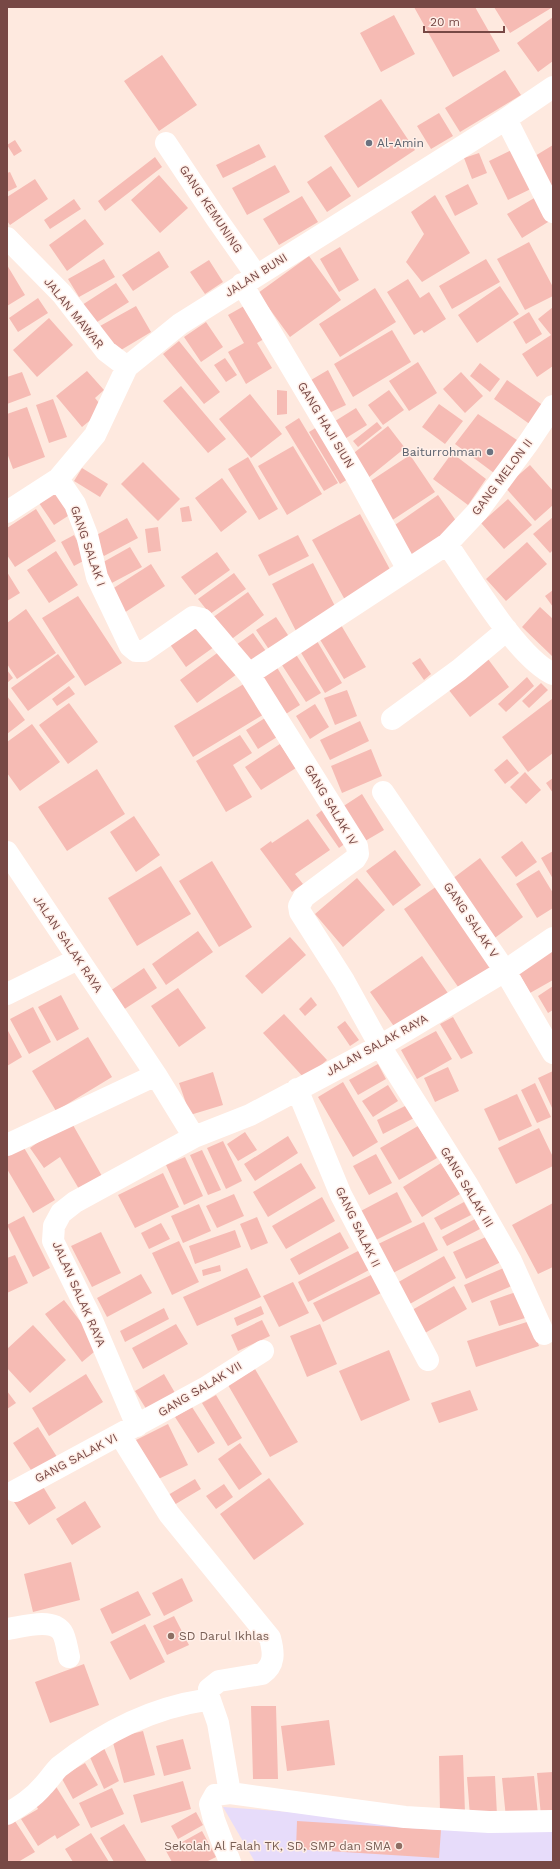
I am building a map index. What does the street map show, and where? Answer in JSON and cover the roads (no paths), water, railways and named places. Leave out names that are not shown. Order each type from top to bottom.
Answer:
[{"type":"street","name":"JALAN BUNI","points":[[9,506],[58,479],[95,435],[127,368],[180,324],[249,279],[506,119],[553,87]]},
{"type":"street","points":[[506,119],[553,212]]},
{"type":"street","name":"GANG KEMUNING","points":[[166,143],[216,218],[249,279]]},
{"type":"street","name":"JALAN MAWAR","points":[[7,238],[62,294],[106,351],[127,368]]},
{"type":"street","name":"GANG HAJI SIUN","points":[[249,279],[407,568]]},
{"type":"street","name":"GANG MELON II","points":[[249,674],[407,568],[447,544],[478,511],[530,442],[553,406]]},
{"type":"street","name":"GANG SALAK I","points":[[58,479],[75,504],[87,535],[97,577],[130,646],[136,651],[144,651],[193,617],[198,617],[202,619],[249,674]]},
{"type":"street","points":[[447,544],[507,630],[542,669],[553,674]]},
{"type":"street","points":[[392,719],[459,670],[507,630]]},
{"type":"street","name":"GANG SALAK IV","points":[[249,674],[357,846],[358,854],[355,859],[304,897],[299,906],[300,912],[344,981],[380,1046]]},
{"type":"street","name":"GANG SALAK V","points":[[383,792],[505,971],[538,1024],[553,1052]]},
{"type":"street","name":"JALAN SALAK RAYA","points":[[7,852],[156,1075],[194,1137]]},
{"type":"street","name":"JALAN SALAK RAYA","points":[[209,1697],[209,1689],[219,1681],[262,1674],[266,1671],[272,1662],[273,1654],[270,1638],[168,1514],[128,1431],[91,1318],[53,1241],[54,1226],[61,1213],[75,1202],[194,1137],[250,1115],[380,1046],[505,971],[553,938]]},
{"type":"street","points":[[7,994],[78,959]]},
{"type":"street","name":"GANG SALAK III","points":[[380,1046],[467,1184],[511,1261],[544,1334]]},
{"type":"street","points":[[7,1145],[156,1075]]},
{"type":"street","name":"GANG SALAK II","points":[[297,1089],[341,1195],[428,1360]]},
{"type":"street","name":"GANG SALAK VII","points":[[128,1431],[206,1388],[263,1351]]},
{"type":"street","name":"GANG SALAK VI","points":[[15,1491],[128,1431]]},
{"type":"street","points":[[7,1629],[46,1624],[55,1625],[62,1632],[69,1657]]},
{"type":"street","points":[[7,1814],[24,1804],[43,1787],[57,1769],[81,1751],[131,1722],[166,1709],[205,1700],[209,1697],[218,1723],[230,1793]]},
{"type":"street","points":[[230,1862],[214,1820],[210,1804],[215,1795],[230,1793],[406,1816],[488,1822],[553,1821]]},
{"type":"place","name":"Al-Amin","points":[[369,143]]},
{"type":"place","name":"Baiturrohman","points":[[490,452]]},
{"type":"place","name":"SD Darul Ikhlas","points":[[171,1636]]},
{"type":"place","name":"Sekolah Al Falah TK, SD, SMP dan SMA","points":[[399,1846]]}]
